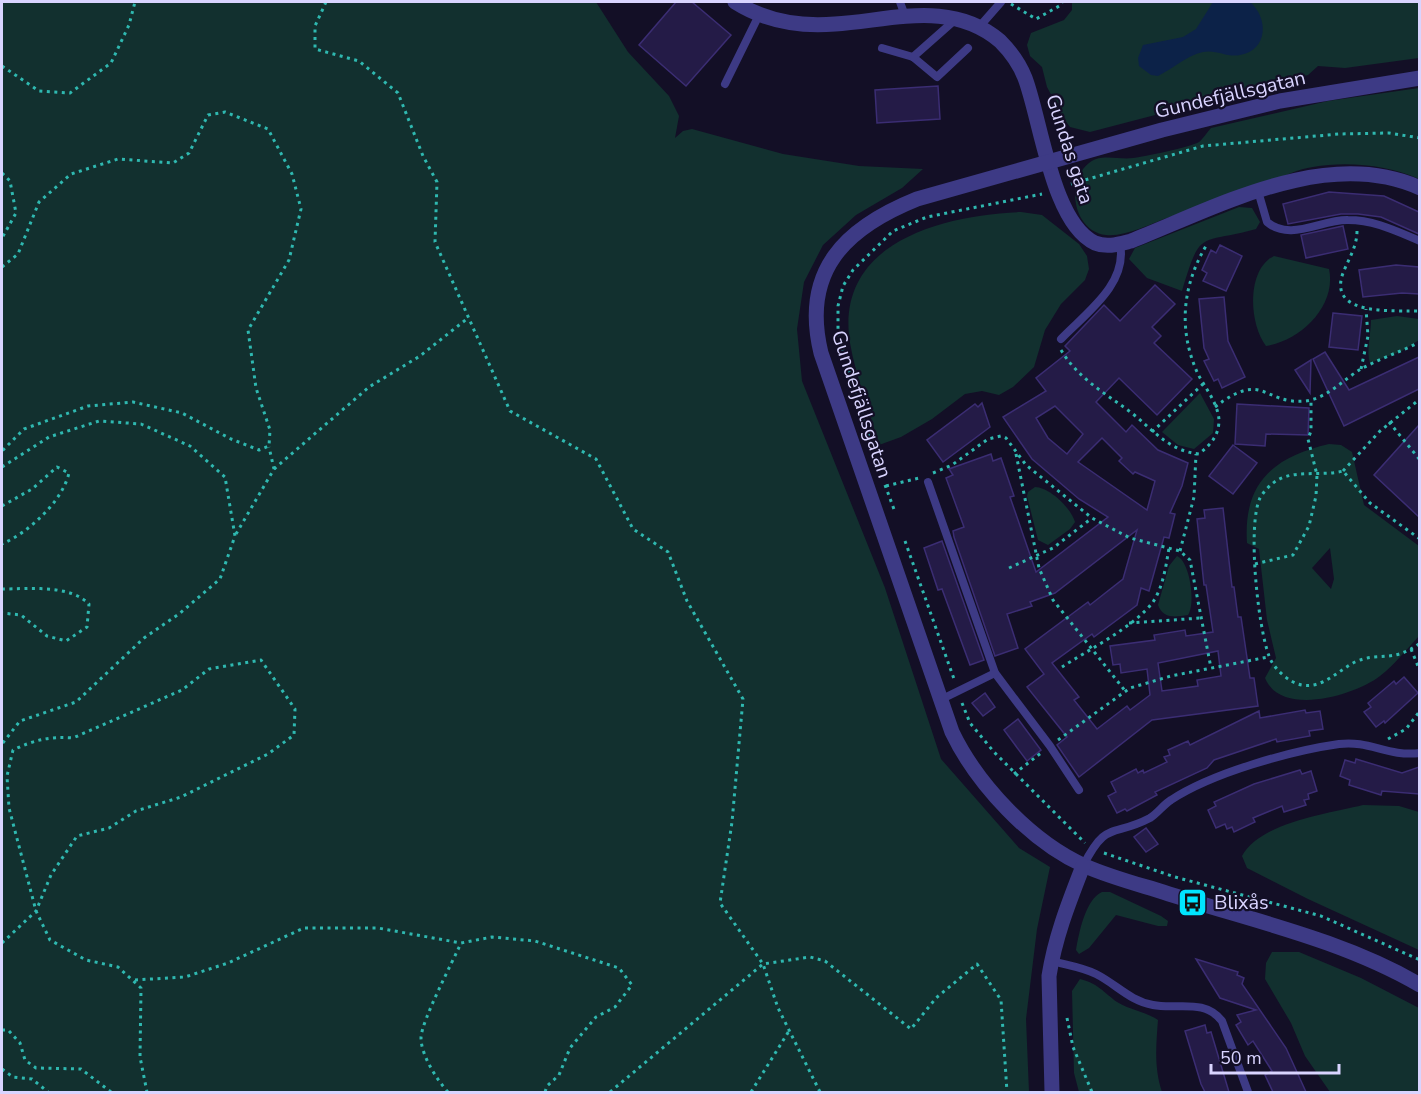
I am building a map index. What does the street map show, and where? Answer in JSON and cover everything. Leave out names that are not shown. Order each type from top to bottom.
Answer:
[{"type":"street","name":"Gundas gata","points":[[735,2],[759,15],[808,25],[836,24],[902,7],[959,16],[980,26],[999,39],[1014,57],[1025,78],[1058,189],[1071,220],[1086,237],[1105,245],[1120,244]]},
{"type":"street","name":"Gundefjällsgatan","points":[[1419,78],[1280,101],[949,189],[889,210],[845,241],[822,277],[815,318],[821,353],[940,700],[962,753],[997,797],[1022,822],[1083,866],[1173,896],[1295,932],[1398,973],[1419,985]]},
{"type":"street","points":[[1120,244],[1258,191],[1321,175],[1380,176],[1419,188]]},
{"type":"street","points":[[1052,1092],[1050,976],[1052,961],[1058,932],[1083,866]]},
{"type":"lane","points":[[980,26],[1001,2]]},
{"type":"lane","points":[[725,84],[759,15]]},
{"type":"lane","points":[[913,57],[959,16]]},
{"type":"lane","points":[[882,48],[913,57],[937,77],[968,48]]},
{"type":"lane","points":[[1258,191],[1267,222],[1281,230],[1301,229],[1326,222],[1358,220],[1386,227],[1419,241]]},
{"type":"lane","points":[[1061,339],[1115,281],[1121,265],[1120,244]]},
{"type":"lane","points":[[928,482],[995,673],[1050,746],[1079,790]]},
{"type":"lane","points":[[940,700],[995,673]]},
{"type":"lane","points":[[1083,866],[1098,839],[1112,830],[1143,821],[1160,811],[1169,801],[1239,770],[1339,744],[1355,743],[1397,755],[1419,753]]},
{"type":"lane","points":[[1052,961],[1097,974],[1137,1000],[1151,1005],[1200,1006],[1213,1011],[1222,1021],[1248,1092]]},
{"type":"path","points":[[2,66],[5,71],[39,91],[70,93],[111,63],[129,25],[135,2]]},
{"type":"path","points":[[326,2],[315,26],[315,49],[359,61],[398,93],[423,156],[437,182],[435,242],[510,411],[596,459],[633,529],[668,552],[687,601],[743,699],[732,822],[720,903],[763,964],[789,1031],[820,1092]]},
{"type":"path","points":[[1007,2],[1036,19],[1061,5],[1062,2]]},
{"type":"path","points":[[2,267],[18,254],[39,202],[71,174],[118,159],[173,163],[189,153],[208,115],[225,112],[268,129],[292,174],[301,209],[289,260],[248,330],[256,388],[270,430],[269,446],[274,470]]},
{"type":"path","points":[[872,447],[838,334],[838,306],[843,286],[853,270],[893,231],[927,216],[1058,189],[1149,160],[1203,146],[1339,134],[1389,133],[1419,138]]},
{"type":"path","points":[[2,173],[10,181],[16,213],[2,238]]},
{"type":"path","points":[[1358,220],[1357,237],[1340,287],[1347,299],[1366,309],[1419,311]]},
{"type":"path","points":[[1061,339],[1062,352],[1088,383],[1134,415],[1170,446],[1196,454],[1211,445],[1217,434],[1219,419],[1189,347],[1185,302],[1196,262],[1206,246]]},
{"type":"path","points":[[1361,369],[1368,336],[1366,309]]},
{"type":"path","points":[[2,744],[20,721],[76,702],[136,645],[179,614],[220,579],[236,536],[274,470],[369,387],[420,356],[468,318]]},
{"type":"path","points":[[1215,407],[1231,395],[1254,388],[1291,400],[1311,400],[1361,369],[1419,342]]},
{"type":"path","points":[[1152,432],[1204,383]]},
{"type":"path","points":[[1419,399],[1389,422],[1343,471],[1280,479],[1260,498],[1254,522],[1260,612],[1269,657],[1276,669],[1289,679],[1300,685],[1312,685],[1356,661],[1388,658],[1411,649],[1419,643]]},
{"type":"path","points":[[1255,564],[1287,559],[1301,544],[1314,512],[1317,474],[1308,440],[1311,431],[1311,400]]},
{"type":"path","points":[[2,451],[24,429],[88,406],[133,402],[182,413],[231,439],[259,450],[269,446]]},
{"type":"path","points":[[2,467],[49,437],[89,424],[99,421],[141,424],[190,446],[225,477],[236,536]]},
{"type":"path","points":[[1389,422],[1419,460]]},
{"type":"path","points":[[886,486],[925,476],[952,465],[988,439],[996,436],[1006,438],[1026,465],[1092,518],[1130,538],[1180,551],[1190,560],[1211,668]]},
{"type":"path","points":[[1016,454],[1021,488],[1040,568],[1053,600],[1089,649],[1126,692]]},
{"type":"path","points":[[1180,551],[1194,497],[1196,454]]},
{"type":"path","points":[[2,506],[32,489],[57,467],[69,473],[65,488],[42,515],[2,544]]},
{"type":"path","points":[[1343,471],[1370,502],[1419,539]]},
{"type":"path","points":[[882,476],[896,517]]},
{"type":"path","points":[[1010,568],[1061,543],[1092,518]]},
{"type":"path","points":[[903,538],[970,723],[1014,774],[1083,842],[1119,859],[1175,877],[1321,916],[1419,960]]},
{"type":"path","points":[[1062,667],[1141,613],[1156,596],[1169,548]]},
{"type":"path","points":[[2,589],[40,589],[79,595],[88,604],[87,627],[66,641],[47,636],[21,615],[2,613]]},
{"type":"path","points":[[1128,623],[1201,618]]},
{"type":"path","points":[[1411,649],[1419,671]]},
{"type":"path","points":[[1014,774],[1126,692],[1146,682],[1269,657]]},
{"type":"path","points":[[2,943],[36,911],[51,875],[77,836],[109,828],[136,811],[181,797],[268,754],[294,735],[295,709],[261,660],[209,669],[182,690],[73,738],[54,736],[32,741],[13,750],[7,776],[9,807],[36,911],[50,940],[86,960],[118,967],[135,980],[141,988],[140,1057],[147,1092]]},
{"type":"path","points":[[1373,747],[1406,729],[1419,711]]},
{"type":"path","points":[[135,980],[185,977],[228,963],[304,928],[378,928],[461,943],[492,937],[535,941],[618,968],[632,985],[615,1007],[596,1017],[570,1048],[559,1075],[547,1086],[545,1092]]},
{"type":"path","points":[[448,1092],[434,1075],[421,1038],[441,985],[461,943]]},
{"type":"path","points":[[610,1092],[763,964],[810,957],[825,961],[911,1029],[936,999],[977,964],[1001,1000],[1007,1092]]},
{"type":"path","points":[[1067,1010],[1073,1047],[1092,1092]]},
{"type":"path","points":[[2,1030],[8,1030],[20,1043],[25,1060],[36,1068],[81,1069],[111,1092]]},
{"type":"path","points":[[751,1092],[789,1031]]},
{"type":"path","points":[[2,1069],[13,1077],[32,1079],[48,1092]]},
{"type":"green space","points":[[2,2],[596,2],[628,52],[669,96],[679,116],[675,138],[683,131],[692,129],[783,154],[859,166],[923,169],[902,188],[856,215],[823,245],[804,282],[797,329],[802,381],[885,588],[941,759],[1019,848],[1050,867],[1037,929],[1026,1019],[1029,1092],[2,1092]]},
{"type":"green space","points":[[1072,2],[1419,2],[1419,58],[1345,68],[1318,66],[1308,75],[1090,132],[1070,127],[1064,119],[1047,87],[1042,67],[1030,56],[1027,45],[1031,33],[1064,20],[1072,10]]},
{"type":"green space","points":[[1419,88],[1419,179],[1381,167],[1353,164],[1307,168],[1137,230],[1113,235],[1095,232],[1086,225],[1076,205],[1075,193],[1081,171],[1089,163],[1099,158],[1133,158],[1167,151],[1199,142],[1211,128],[1328,101]]},
{"type":"green space","points":[[1239,207],[1252,208],[1260,222],[1256,229],[1213,239],[1199,247],[1182,291],[1147,278],[1129,259],[1135,248]]},
{"type":"green space","points":[[1021,212],[1042,215],[1079,244],[1087,256],[1089,269],[1085,280],[1061,304],[1045,330],[1034,367],[1013,387],[999,395],[982,391],[965,394],[932,419],[901,437],[879,445],[859,382],[850,343],[850,308],[859,280],[877,258],[900,241],[928,228],[991,214]]},
{"type":"green space","points":[[1274,256],[1329,269],[1330,283],[1322,308],[1313,320],[1291,337],[1266,346],[1256,325],[1253,298],[1259,273],[1265,263]]},
{"type":"green space","points":[[1397,316],[1419,319],[1419,340],[1402,351],[1370,363],[1371,320]]},
{"type":"green space","points":[[1200,393],[1214,419],[1213,433],[1194,449],[1178,445],[1162,432]]},
{"type":"green space","points":[[1329,444],[1341,445],[1352,452],[1364,505],[1419,546],[1419,636],[1390,667],[1368,683],[1336,696],[1302,700],[1286,697],[1273,690],[1265,678],[1276,658],[1267,620],[1259,549],[1247,543],[1247,522],[1250,504],[1257,488],[1266,476],[1292,456]],"holes":[[[1330,548],[1334,579],[1331,589],[1312,568]]]},
{"type":"green space","points":[[1035,487],[1047,490],[1059,499],[1075,522],[1070,529],[1048,545],[1038,540],[1027,496],[1028,492]]},
{"type":"green space","points":[[1177,556],[1182,560],[1188,574],[1191,602],[1188,615],[1174,616],[1163,613],[1158,605],[1169,566]]},
{"type":"green space","points":[[1363,805],[1399,806],[1419,812],[1419,950],[1247,868],[1242,856],[1251,844],[1279,827]]},
{"type":"green space","points":[[1102,892],[1110,892],[1161,916],[1168,921],[1167,926],[1158,926],[1116,915],[1089,948],[1079,954],[1076,950],[1087,909],[1096,896]]},
{"type":"green space","points":[[1272,952],[1299,952],[1361,978],[1419,1008],[1419,1092],[1330,1092],[1305,1056],[1291,1023],[1265,979],[1266,963]]},
{"type":"green space","points":[[1080,979],[1096,986],[1122,1005],[1158,1020],[1157,1066],[1162,1092],[1079,1092],[1074,1073],[1072,991]]},
{"type":"water","points":[[1213,2],[1250,2],[1256,8],[1263,32],[1256,47],[1249,52],[1235,56],[1203,52],[1186,59],[1158,76],[1151,75],[1139,66],[1138,58],[1143,45],[1183,37],[1196,29]]},
{"type":"building","points":[[676,2],[692,2],[731,35],[686,86],[639,45]]},
{"type":"building","points":[[938,86],[940,119],[877,123],[875,90]]},
{"type":"building","points":[[1329,192],[1384,196],[1419,212],[1419,234],[1381,217],[1358,214],[1341,214],[1288,224],[1283,204]]},
{"type":"building","points":[[1343,226],[1348,249],[1306,258],[1301,235]]},
{"type":"building","points":[[1220,245],[1242,256],[1226,291],[1203,281],[1207,273],[1202,270],[1211,250],[1216,253]]},
{"type":"building","points":[[1396,265],[1419,267],[1419,294],[1402,293],[1363,297],[1359,270]]},
{"type":"building","points":[[1155,285],[1175,304],[1152,327],[1161,336],[1154,343],[1192,379],[1157,415],[1119,378],[1096,402],[1126,432],[1132,425],[1158,450],[1188,463],[1182,486],[1170,513],[1175,514],[1169,538],[1164,537],[1149,591],[1141,588],[1137,605],[1094,637],[1092,634],[1052,663],[1079,697],[1074,700],[1097,729],[1127,706],[1130,710],[1150,695],[1147,669],[1121,673],[1120,664],[1113,665],[1110,646],[1155,640],[1154,635],[1185,630],[1186,636],[1213,632],[1206,585],[1204,585],[1197,519],[1205,518],[1204,510],[1223,508],[1232,587],[1234,587],[1238,617],[1241,617],[1250,678],[1254,678],[1258,706],[1152,720],[1079,777],[1057,745],[1067,737],[1027,687],[1044,674],[1025,649],[1088,602],[1090,605],[1123,579],[1137,530],[1055,593],[1030,602],[1032,606],[1007,614],[1018,648],[995,656],[954,537],[953,531],[964,527],[946,478],[953,475],[949,469],[991,454],[993,461],[1001,458],[1014,496],[1010,497],[1036,572],[1108,517],[1079,499],[1032,459],[1003,417],[1046,391],[1036,378],[1070,351],[1065,346],[1104,305],[1120,321]],"holes":[[[1055,406],[1083,434],[1067,454],[1048,438],[1036,418]],[[1102,438],[1122,458],[1119,461],[1133,474],[1135,472],[1155,481],[1147,510],[1078,462]],[[1218,651],[1221,676],[1197,680],[1198,686],[1162,691],[1158,663]]]},
{"type":"building","points":[[1224,297],[1228,341],[1245,377],[1222,388],[1218,379],[1214,381],[1204,361],[1209,359],[1204,348],[1199,299]]},
{"type":"building","points":[[1333,313],[1362,316],[1358,350],[1329,347]]},
{"type":"building","points":[[1325,352],[1349,390],[1419,357],[1419,389],[1344,426],[1313,359]]},
{"type":"building","points":[[1311,360],[1310,393],[1295,370]]},
{"type":"building","points":[[982,403],[990,427],[943,462],[927,440],[975,404],[978,407]]},
{"type":"building","points":[[1237,404],[1309,408],[1308,435],[1266,434],[1265,446],[1235,444]]},
{"type":"building","points":[[1419,425],[1419,517],[1374,475]]},
{"type":"building","points":[[1233,445],[1257,463],[1233,494],[1209,476]]},
{"type":"building","points":[[942,541],[984,660],[970,665],[942,589],[938,590],[924,548]]},
{"type":"building","points":[[1404,677],[1418,693],[1385,723],[1384,721],[1376,727],[1364,712],[1371,707],[1368,703],[1394,681],[1396,684]]},
{"type":"building","points":[[985,693],[995,707],[983,716],[972,703]]},
{"type":"building","points":[[1305,710],[1306,713],[1320,711],[1323,729],[1309,731],[1310,736],[1277,742],[1276,739],[1214,760],[1207,768],[1155,792],[1157,795],[1127,811],[1125,809],[1117,813],[1108,796],[1116,792],[1111,782],[1136,769],[1138,773],[1143,770],[1144,773],[1167,762],[1164,757],[1170,755],[1168,750],[1188,741],[1190,745],[1259,711],[1260,718]]},
{"type":"building","points":[[1018,719],[1041,750],[1027,761],[1004,730]]},
{"type":"building","points":[[1356,759],[1402,773],[1419,767],[1419,794],[1382,791],[1381,795],[1349,785],[1350,780],[1340,776],[1345,760],[1355,763]]},
{"type":"building","points":[[1300,770],[1302,774],[1311,771],[1317,791],[1308,794],[1309,799],[1304,800],[1306,805],[1284,812],[1282,806],[1253,818],[1255,822],[1234,832],[1232,827],[1227,829],[1225,824],[1216,828],[1208,810],[1216,806],[1214,802],[1254,784]]},
{"type":"building","points":[[1146,828],[1158,844],[1146,852],[1134,837]]},
{"type":"building","points":[[1196,959],[1238,972],[1237,975],[1244,978],[1242,984],[1286,1048],[1306,1092],[1273,1092],[1265,1075],[1272,1071],[1253,1041],[1248,1045],[1236,1025],[1241,1022],[1237,1015],[1256,1010],[1220,998]]},
{"type":"building","points":[[1205,1025],[1207,1033],[1211,1032],[1229,1092],[1205,1092],[1201,1084],[1185,1031]]},
{"type":"place","name":"Blixås","points":[[1193,902]]}]
